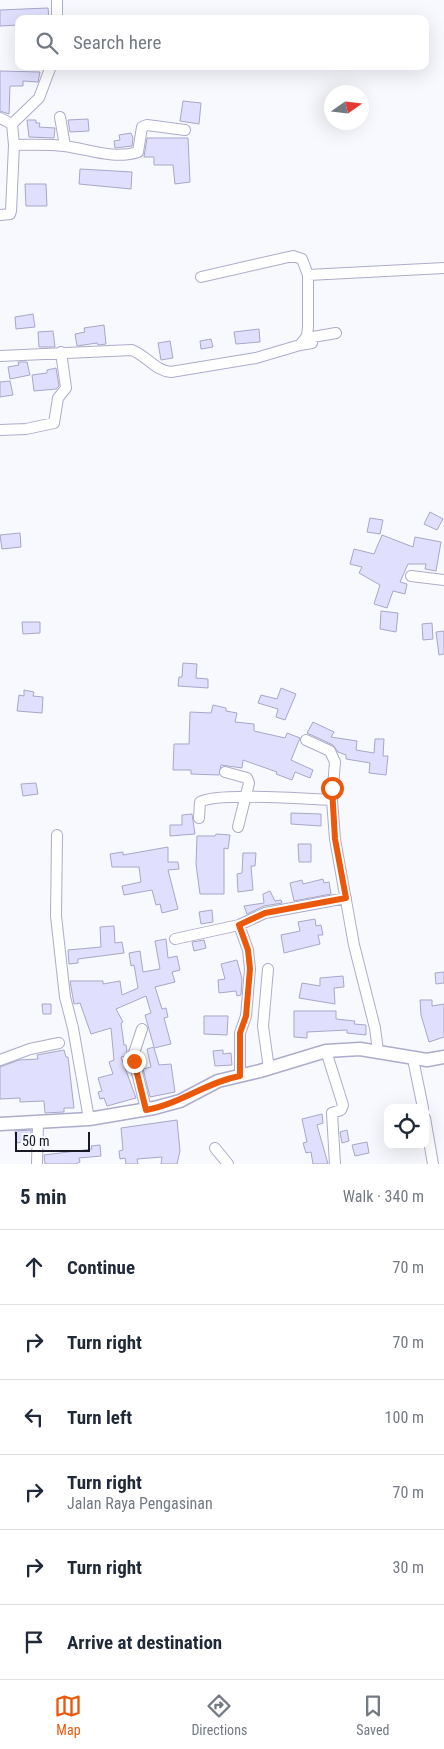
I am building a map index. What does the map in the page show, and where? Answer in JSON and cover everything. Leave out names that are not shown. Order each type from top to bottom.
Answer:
[{"type":"main road","points":[[0,1124],[89,1119],[146,1110],[180,1101],[218,1081],[269,1069],[326,1051],[360,1049],[427,1060],[444,1057]]},
{"type":"street","points":[[57,0],[57,15]]},
{"type":"street","points":[[12,124],[39,98],[50,70]]},
{"type":"street","points":[[60,117],[66,146]]},
{"type":"street","points":[[0,118],[12,124]]},
{"type":"street","points":[[0,215],[10,214],[11,211],[14,145],[12,124]]},
{"type":"street","points":[[14,145],[66,146],[112,154],[133,154],[138,152],[140,148],[142,127],[146,125],[185,130]]},
{"type":"street","points":[[201,277],[293,256],[302,260],[308,275],[308,327],[307,336],[300,345]]},
{"type":"street","points":[[308,275],[444,268]]},
{"type":"street","points":[[0,356],[132,350],[146,356],[163,371],[171,372],[256,358],[312,343],[313,337],[336,333]]},
{"type":"street","points":[[0,430],[26,429],[54,424],[58,398],[66,388],[62,352]]},
{"type":"street","points":[[411,576],[444,580]]},
{"type":"street","points":[[306,740],[323,747],[333,757],[336,768],[332,800],[335,839],[354,945],[375,1028],[378,1051]]},
{"type":"street","points":[[226,772],[247,778],[249,784],[238,827]]},
{"type":"street","points":[[200,818],[200,802],[202,801],[247,797],[332,800]]},
{"type":"street","points":[[57,836],[56,916],[65,997],[73,1028],[89,1119]]},
{"type":"street","points":[[175,939],[239,925],[265,913],[346,898]]},
{"type":"street","points":[[239,925],[248,950],[250,969],[246,1016],[240,1033],[240,1076]]},
{"type":"street","points":[[268,969],[263,1026],[269,1069]]},
{"type":"street","points":[[142,1028],[133,1056],[146,1110]]},
{"type":"street","points":[[0,1060],[30,1049],[59,1043]]},
{"type":"street","points":[[326,1051],[343,1105],[341,1110],[332,1113],[335,1164]]},
{"type":"street","points":[[413,1059],[422,1104]]},
{"type":"street","points":[[37,1164],[38,1123]]},
{"type":"street","points":[[429,1141],[433,1164]]},
{"type":"street","points":[[215,1148],[228,1164]]},
{"type":"building","points":[[48,8],[49,15],[15,15],[15,25],[0,26],[0,10]]},
{"type":"building","points":[[0,71],[40,72],[38,82],[23,81],[23,86],[10,86],[9,114],[0,111]]},
{"type":"building","points":[[183,101],[201,103],[199,124],[180,121]]},
{"type":"building","points":[[88,119],[89,131],[70,132],[68,120]]},
{"type":"building","points":[[27,120],[36,120],[36,123],[40,123],[39,127],[55,128],[54,138],[29,137]]},
{"type":"building","points":[[131,133],[133,138],[132,146],[115,148],[114,141],[120,140],[119,135]]},
{"type":"building","points":[[147,138],[188,138],[190,182],[175,184],[173,165],[154,165],[154,157],[144,157]]},
{"type":"building","points":[[80,169],[132,172],[131,189],[79,184]]},
{"type":"building","points":[[25,184],[46,184],[47,206],[26,206]]},
{"type":"building","points":[[33,314],[35,327],[16,329],[15,317]]},
{"type":"building","points":[[104,325],[106,344],[98,345],[97,343],[77,346],[75,334],[85,332],[84,328]]},
{"type":"building","points":[[259,329],[260,342],[236,344],[234,332]]},
{"type":"building","points":[[53,331],[55,347],[39,347],[38,332]]},
{"type":"building","points":[[211,339],[213,347],[201,349],[200,341]]},
{"type":"building","points":[[170,341],[173,358],[161,360],[158,343]]},
{"type":"building","points":[[18,362],[27,362],[30,375],[10,379],[8,367],[19,365]]},
{"type":"building","points":[[56,368],[59,386],[56,389],[34,391],[32,375],[47,373],[47,370]]},
{"type":"building","points":[[10,381],[13,395],[0,397],[0,382]]},
{"type":"building","points":[[430,512],[443,519],[437,530],[424,524]]},
{"type":"building","points":[[370,518],[383,520],[380,534],[367,532]]},
{"type":"building","points":[[20,533],[21,547],[2,549],[0,535]]},
{"type":"building","points":[[382,535],[413,547],[415,537],[441,542],[436,571],[425,569],[426,564],[408,564],[400,582],[407,584],[405,594],[393,591],[387,608],[374,604],[380,585],[359,573],[362,567],[350,564],[354,549],[374,554]]},
{"type":"building","points":[[381,611],[398,613],[396,632],[380,629]]},
{"type":"building","points":[[22,622],[40,622],[40,633],[23,634]]},
{"type":"building","points":[[432,623],[433,639],[423,640],[422,624]]},
{"type":"building","points":[[444,631],[444,654],[439,655],[436,632]]},
{"type":"building","points":[[183,663],[197,664],[196,678],[208,679],[208,688],[178,686],[179,677],[182,677]]},
{"type":"building","points":[[281,688],[296,694],[285,720],[276,717],[278,709],[258,703],[261,695],[277,699]]},
{"type":"building","points":[[24,690],[34,692],[33,696],[43,697],[42,713],[17,711],[19,695],[24,696]]},
{"type":"building","points":[[213,705],[226,708],[226,711],[237,713],[235,722],[254,724],[254,731],[285,738],[287,733],[300,738],[291,760],[313,770],[310,778],[295,772],[292,780],[276,774],[277,772],[243,760],[242,768],[221,765],[219,775],[191,774],[191,770],[173,770],[174,744],[189,744],[190,712],[211,713]]},
{"type":"building","points":[[313,722],[334,732],[331,737],[357,741],[356,750],[374,753],[375,739],[384,739],[383,756],[388,756],[386,775],[369,773],[370,763],[346,759],[346,755],[338,752],[333,745],[307,733]]},
{"type":"building","points":[[36,783],[38,794],[23,796],[21,784]]},
{"type":"building","points":[[291,813],[321,814],[321,826],[291,824]]},
{"type":"building","points":[[192,814],[195,834],[170,836],[170,825],[182,825],[182,815]]},
{"type":"building","points":[[216,834],[230,835],[228,849],[224,848],[224,894],[200,894],[196,864],[197,836],[215,836]]},
{"type":"building","points":[[298,844],[311,844],[311,862],[299,862]]},
{"type":"building","points":[[168,847],[168,862],[178,862],[179,869],[168,870],[178,909],[162,913],[160,904],[156,905],[152,890],[124,895],[122,886],[141,882],[139,867],[112,867],[110,854],[123,852],[123,855]]},
{"type":"building","points":[[243,853],[256,853],[255,866],[251,866],[253,890],[238,892],[237,874],[242,873]]},
{"type":"building","points":[[323,879],[324,883],[329,882],[331,894],[294,901],[290,883],[302,880],[303,884]]},
{"type":"building","points":[[270,891],[275,901],[281,900],[282,903],[264,906],[247,914],[244,906],[264,903],[263,894]]},
{"type":"building","points":[[212,910],[213,922],[201,924],[199,912]]},
{"type":"building","points":[[315,919],[316,926],[321,925],[323,935],[318,935],[320,944],[284,953],[281,935],[300,931],[298,922]]},
{"type":"building","points":[[114,926],[115,943],[122,942],[124,953],[78,959],[78,963],[69,964],[68,950],[101,947],[100,927]]},
{"type":"building","points":[[166,939],[168,958],[177,956],[180,970],[172,972],[175,982],[155,987],[162,1009],[166,1008],[168,1017],[164,1018],[171,1044],[154,1048],[159,1065],[171,1064],[175,1092],[150,1097],[143,1069],[151,1067],[147,1049],[154,1047],[145,1015],[151,1013],[146,996],[116,1009],[123,1022],[121,1023],[124,1045],[126,1045],[127,1052],[126,1056],[121,1057],[136,1098],[107,1106],[104,1098],[100,1099],[98,1092],[102,1091],[98,1078],[113,1074],[109,1062],[114,1060],[111,1028],[91,1034],[80,1003],[74,1004],[70,981],[103,981],[103,984],[120,981],[122,995],[138,988],[134,965],[131,966],[129,953],[140,951],[143,972],[160,969],[155,941]]},
{"type":"building","points":[[204,940],[206,948],[194,951],[192,942]]},
{"type":"building","points":[[237,960],[242,979],[241,995],[237,996],[236,991],[219,993],[218,980],[225,979],[221,964]]},
{"type":"building","points":[[444,972],[444,983],[436,984],[435,973]]},
{"type":"building","points":[[343,976],[344,987],[334,988],[335,1004],[299,998],[302,983],[320,986],[320,978]]},
{"type":"building","points":[[420,1000],[432,1000],[432,1006],[444,1004],[444,1037],[429,1042],[421,1015]]},
{"type":"building","points":[[42,1004],[51,1004],[51,1014],[43,1014]]},
{"type":"building","points":[[294,1011],[336,1011],[336,1019],[355,1021],[354,1024],[366,1025],[366,1035],[347,1033],[347,1030],[307,1032],[307,1038],[294,1037]]},
{"type":"building","points":[[204,1016],[228,1016],[227,1035],[204,1034]]},
{"type":"building","points":[[64,1050],[66,1057],[68,1057],[74,1108],[64,1108],[64,1112],[45,1113],[44,1101],[20,1102],[20,1098],[0,1099],[0,1067],[19,1060],[38,1059],[37,1055]]},
{"type":"building","points":[[223,1050],[223,1054],[231,1053],[232,1065],[215,1066],[213,1051]]},
{"type":"building","points":[[322,1114],[323,1123],[317,1125],[328,1164],[313,1164],[311,1152],[306,1153],[303,1143],[307,1142],[302,1119]]},
{"type":"building","points":[[177,1120],[180,1151],[177,1164],[161,1164],[162,1157],[137,1159],[138,1164],[126,1164],[125,1158],[120,1159],[119,1151],[123,1150],[121,1128]]},
{"type":"building","points":[[31,1130],[31,1141],[16,1143],[15,1131]]},
{"type":"building","points":[[347,1130],[349,1141],[342,1143],[340,1132]]},
{"type":"building","points":[[367,1142],[369,1153],[355,1156],[352,1145]]},
{"type":"building","points":[[100,1145],[101,1156],[79,1158],[80,1162],[76,1164],[45,1164],[44,1155],[92,1149],[91,1146]]},
{"type":"route","points":[[134,1061],[146,1110],[180,1101],[218,1081],[240,1076],[240,1033],[246,1016],[250,988],[250,969],[248,950],[239,925],[265,913],[346,898],[335,839],[332,788]]}]
